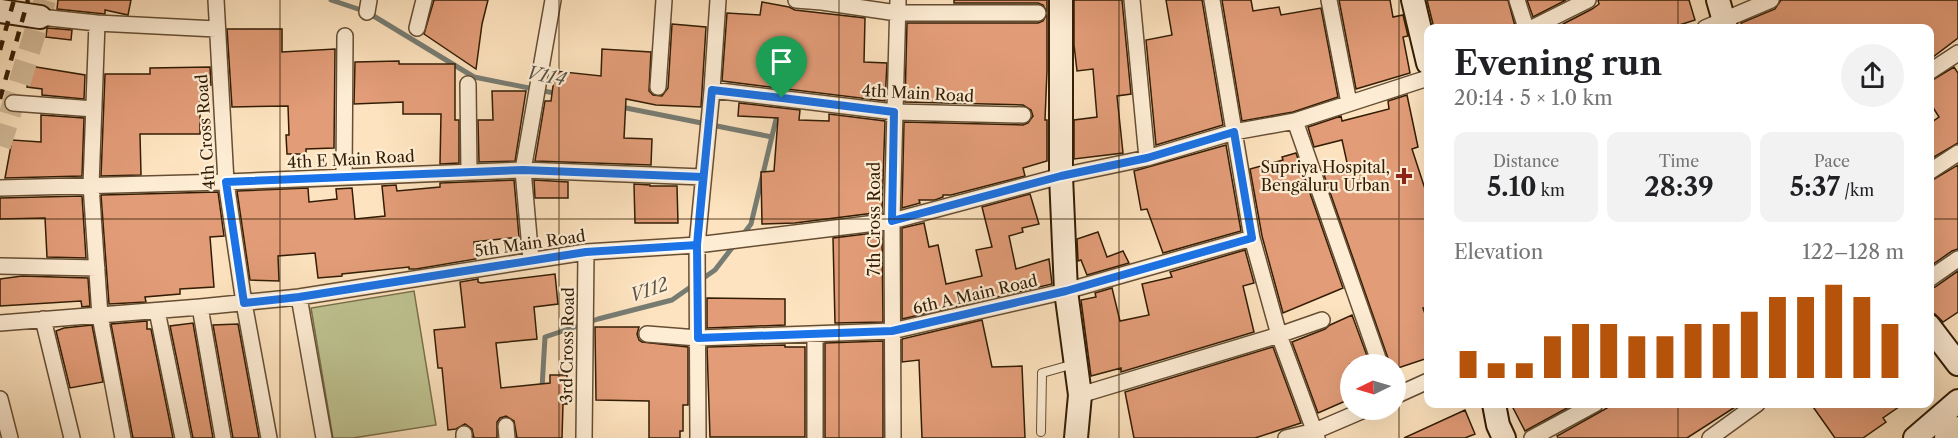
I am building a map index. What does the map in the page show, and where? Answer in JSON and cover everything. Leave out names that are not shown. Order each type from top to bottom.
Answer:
[{"type":"main road","points":[[1061,0],[1061,176],[1066,291],[1080,395],[1076,438]]},
{"type":"main road","points":[[1413,0],[1424,46]]},
{"type":"main road","points":[[0,11],[40,17]]},
{"type":"main road","points":[[1934,333],[1958,364]]},
{"type":"main road","points":[[1915,438],[1958,401]]},
{"type":"main road","points":[[1495,408],[1498,425],[1504,438]]},
{"type":"main road","points":[[1946,438],[1958,428]]},
{"type":"street","name":"4th Cross Road","points":[[216,0],[226,182],[244,303],[269,438]]},
{"type":"street","points":[[417,28],[424,0]]},
{"type":"street","points":[[531,260],[523,170],[553,0]]},
{"type":"street","points":[[658,87],[664,0]]},
{"type":"street","points":[[698,438],[697,245],[718,0]]},
{"type":"street","points":[[797,0],[1038,13]]},
{"type":"street","points":[[1132,0],[1147,158]]},
{"type":"street","points":[[1212,0],[1252,238],[1279,335],[1316,434]]},
{"type":"street","points":[[1329,0],[1349,103]]},
{"type":"street","points":[[1516,0],[1525,24]]},
{"type":"street","points":[[1540,24],[1588,0]]},
{"type":"street","points":[[1718,19],[1771,0]]},
{"type":"street","name":"7th Cross Road","points":[[893,438],[892,221],[898,6]]},
{"type":"street","points":[[40,17],[216,30]]},
{"type":"street","points":[[97,23],[91,185],[100,316],[123,438]]},
{"type":"street","points":[[344,177],[345,36]]},
{"type":"street","points":[[1934,69],[1958,53]]},
{"type":"street","name":"5th Main Road","points":[[0,324],[299,297],[586,252],[697,245],[892,221],[1061,176],[1147,158],[1234,132],[1295,121],[1424,79]]},
{"type":"street","points":[[468,84],[469,172]]},
{"type":"street","name":"4th Main Road","points":[[712,90],[894,112],[1023,115]]},
{"type":"street","points":[[14,103],[94,109]]},
{"type":"street","points":[[1295,121],[1377,354]]},
{"type":"street","points":[[1934,169],[1958,153]]},
{"type":"street","name":"4th E Main Road","points":[[0,188],[523,170],[703,177]]},
{"type":"street","name":"6th A Main Road","points":[[647,334],[698,338],[892,331],[1066,291],[1252,238]]},
{"type":"street","name":"3rd Cross Road","points":[[584,438],[586,252]]},
{"type":"street","points":[[1934,276],[1958,259]]},
{"type":"street","points":[[0,266],[97,268]]},
{"type":"street","points":[[299,297],[324,438]]},
{"type":"street","points":[[200,307],[223,438]]},
{"type":"street","points":[[158,311],[183,438]]},
{"type":"street","points":[[43,319],[72,438]]},
{"type":"street","points":[[1080,395],[1322,320]]},
{"type":"street","points":[[815,334],[815,438]]},
{"type":"street","points":[[1406,391],[1424,383]]},
{"type":"street","points":[[0,399],[10,438]]},
{"type":"street","points":[[1532,438],[1587,408]]},
{"type":"street","points":[[1710,438],[1751,408]]},
{"type":"street","points":[[1286,438],[1316,434],[1344,420]]},
{"type":"lane","points":[[1041,432],[1042,373],[1076,363]]},
{"type":"green space","points":[[414,291],[436,425],[353,438],[333,438],[311,308]]},
{"type":"building","points":[[58,0],[131,0],[128,15],[105,10],[105,14],[57,9]]},
{"type":"building","points":[[434,0],[488,0],[476,69],[424,34]]},
{"type":"building","points":[[954,0],[1047,0],[1047,12],[1043,5],[1038,3],[954,3]]},
{"type":"building","points":[[1074,0],[1122,0],[1131,94],[1117,96],[1123,153],[1074,159],[1074,120],[1097,117],[1093,69],[1077,71],[1074,45]]},
{"type":"building","points":[[1166,0],[1202,0],[1223,125],[1156,145],[1146,40],[1172,35]]},
{"type":"building","points":[[1222,0],[1251,0],[1253,11],[1279,7],[1281,15],[1321,8],[1338,97],[1293,112],[1242,121]]},
{"type":"building","points":[[1339,0],[1390,0],[1393,17],[1403,15],[1408,36],[1403,37],[1410,73],[1356,89]]},
{"type":"building","points":[[1427,0],[1508,0],[1514,24],[1433,24]]},
{"type":"building","points":[[1527,0],[1566,0],[1533,17]]},
{"type":"building","points":[[1598,0],[1689,0],[1695,20],[1682,24],[1563,24],[1599,4]]},
{"type":"building","points":[[1781,0],[1958,0],[1958,38],[1934,56],[1934,24],[1741,23],[1775,9]]},
{"type":"building","points":[[762,2],[795,10],[865,18],[864,62],[887,63],[885,101],[722,81],[727,13],[760,15]]},
{"type":"building","points":[[1047,14],[1045,120],[1047,120],[1047,161],[1023,168],[1025,176],[951,195],[943,195],[935,200],[919,200],[920,203],[902,208],[904,122],[1023,125],[1028,123],[1033,116],[1031,110],[1023,105],[905,102],[907,23],[1038,23],[1043,21]]},
{"type":"building","points":[[672,24],[706,27],[701,107],[656,105],[626,99],[624,138],[652,139],[651,165],[535,161],[545,101],[551,101],[555,71],[601,76],[602,49],[651,52],[649,91],[653,95],[662,96],[668,88]]},
{"type":"building","points":[[47,28],[72,30],[71,40],[46,37]]},
{"type":"building","points":[[227,29],[282,29],[282,52],[335,49],[334,148],[306,149],[306,154],[287,154],[288,106],[232,107]]},
{"type":"building","points":[[399,61],[399,64],[455,64],[455,120],[459,120],[459,163],[440,164],[441,114],[403,114],[403,102],[354,104],[355,62]]},
{"type":"building","points":[[30,66],[85,75],[84,99],[42,95],[42,89],[27,87]]},
{"type":"building","points":[[210,67],[211,85],[200,86],[200,134],[140,134],[141,175],[101,176],[105,74],[150,74],[150,68]]},
{"type":"building","points":[[1954,67],[1958,73],[1958,143],[1934,157],[1934,120],[1939,117],[1934,109],[1934,79]]},
{"type":"building","points":[[492,91],[526,91],[515,161],[479,162],[478,120],[493,120]]},
{"type":"building","points":[[1407,95],[1418,147],[1412,149],[1424,186],[1424,359],[1406,365],[1406,354],[1387,354],[1324,175],[1348,167],[1342,140],[1314,147],[1308,127],[1341,116],[1342,121],[1389,109],[1388,101]]},
{"type":"building","points":[[739,103],[800,110],[799,120],[829,121],[829,114],[885,121],[882,212],[795,223],[762,224],[761,172],[774,171],[778,118],[738,116]]},
{"type":"building","points":[[41,115],[84,118],[82,176],[5,178],[12,140],[41,142]]},
{"type":"building","points":[[1226,145],[1241,231],[1163,253],[1147,209],[1141,210],[1134,171]]},
{"type":"building","points":[[1296,153],[1343,288],[1283,313],[1262,236],[1250,169],[1283,160],[1282,157]]},
{"type":"building","points":[[1958,165],[1958,249],[1934,264],[1934,179]]},
{"type":"building","points":[[514,180],[519,237],[474,242],[476,259],[416,269],[409,269],[409,267],[318,278],[315,253],[278,256],[279,281],[250,280],[237,191],[308,188],[309,202],[337,199],[336,189],[352,188],[355,219],[385,216],[382,186],[396,185],[397,191],[440,187],[440,183]]},
{"type":"building","points":[[534,180],[568,182],[568,198],[535,198]]},
{"type":"building","points":[[634,184],[677,186],[678,223],[635,223]]},
{"type":"building","points":[[218,192],[224,236],[210,237],[214,287],[180,289],[180,294],[145,297],[146,302],[109,304],[101,195]]},
{"type":"building","points":[[1030,194],[1039,224],[1022,228],[1023,232],[1009,236],[1016,269],[1049,259],[1052,284],[902,319],[902,228],[924,223],[929,247],[938,245],[946,284],[982,276],[976,250],[992,247],[982,207]]},
{"type":"building","points":[[82,196],[86,258],[47,257],[45,218],[0,219],[0,198]]},
{"type":"building","points":[[882,232],[883,322],[835,323],[833,238]]},
{"type":"building","points":[[1098,232],[1107,257],[1123,251],[1129,263],[1087,275],[1081,260],[1078,261],[1077,239]]},
{"type":"building","points":[[1245,250],[1254,283],[1243,286],[1254,332],[1121,372],[1121,368],[1091,376],[1081,300],[1096,297],[1095,293],[1112,288],[1120,321],[1149,315],[1142,284],[1172,277],[1170,272]]},
{"type":"building","points":[[1958,271],[1958,312],[1943,322],[1934,314],[1935,287]]},
{"type":"building","points":[[555,274],[558,304],[534,307],[537,339],[496,343],[501,388],[550,383],[550,375],[567,375],[567,404],[563,404],[562,438],[517,438],[514,421],[506,416],[497,422],[497,438],[474,438],[472,429],[465,424],[448,430],[442,368],[438,368],[434,330],[465,327],[460,282],[478,279],[481,283]]},
{"type":"building","points":[[22,276],[88,278],[90,306],[82,307],[81,301],[0,306],[0,279]]},
{"type":"building","points":[[707,298],[785,299],[785,325],[707,328]]},
{"type":"building","points":[[1352,315],[1366,354],[1340,354],[1340,403],[1318,413],[1292,342]]},
{"type":"building","points":[[982,320],[992,367],[1022,366],[1025,438],[922,438],[919,360],[902,362],[902,339]]},
{"type":"building","points":[[147,321],[147,329],[151,329],[173,438],[133,438],[111,324]]},
{"type":"building","points":[[193,323],[213,438],[193,438],[170,326]]},
{"type":"building","points":[[238,324],[259,438],[233,438],[213,325]]},
{"type":"building","points":[[92,325],[103,382],[70,388],[56,331]]},
{"type":"building","points":[[595,327],[639,327],[637,334],[642,342],[688,347],[688,405],[683,405],[683,431],[680,431],[680,438],[649,438],[649,401],[596,400]]},
{"type":"building","points":[[883,341],[883,438],[825,438],[825,343]]},
{"type":"building","points":[[785,345],[785,347],[805,347],[805,437],[710,437],[707,347]]},
{"type":"building","points":[[1273,347],[1301,423],[1255,438],[1134,438],[1125,392]]},
{"type":"building","points":[[1513,408],[1567,408],[1525,431]]},
{"type":"building","points":[[1607,408],[1734,408],[1687,438],[1558,438],[1557,436]]},
{"type":"building","points":[[1814,408],[1897,408],[1883,418],[1886,422],[1863,438],[1835,438]]},
{"type":"building","points":[[1465,410],[1475,434],[1465,438],[1404,438]]},
{"type":"waterway","name":"V114","points":[[331,0],[367,12],[474,77],[559,94]]},
{"type":"waterway","name":"V112","points":[[741,237],[751,224],[785,82]]},
{"type":"waterway","name":"V114","points":[[621,107],[772,137]]},
{"type":"waterway","name":"V112","points":[[542,388],[545,337],[598,319],[672,300],[715,270],[735,244]]},
{"type":"tunnel","points":[[0,146],[45,0]]},
{"type":"railway","points":[[0,50],[14,0]]},
{"type":"railway","points":[[0,99],[28,0]]},
{"type":"place","name":"Supriya Hospital, Bengaluru Urban","points":[[1404,176]]},
{"type":"route","points":[[782,98],[712,90],[697,245],[586,252],[299,297],[244,303],[226,182],[523,170],[703,177],[697,245],[698,338],[892,331],[1066,291],[1252,238],[1234,132],[1147,158],[1061,176],[892,221],[894,112],[782,98]]}]
